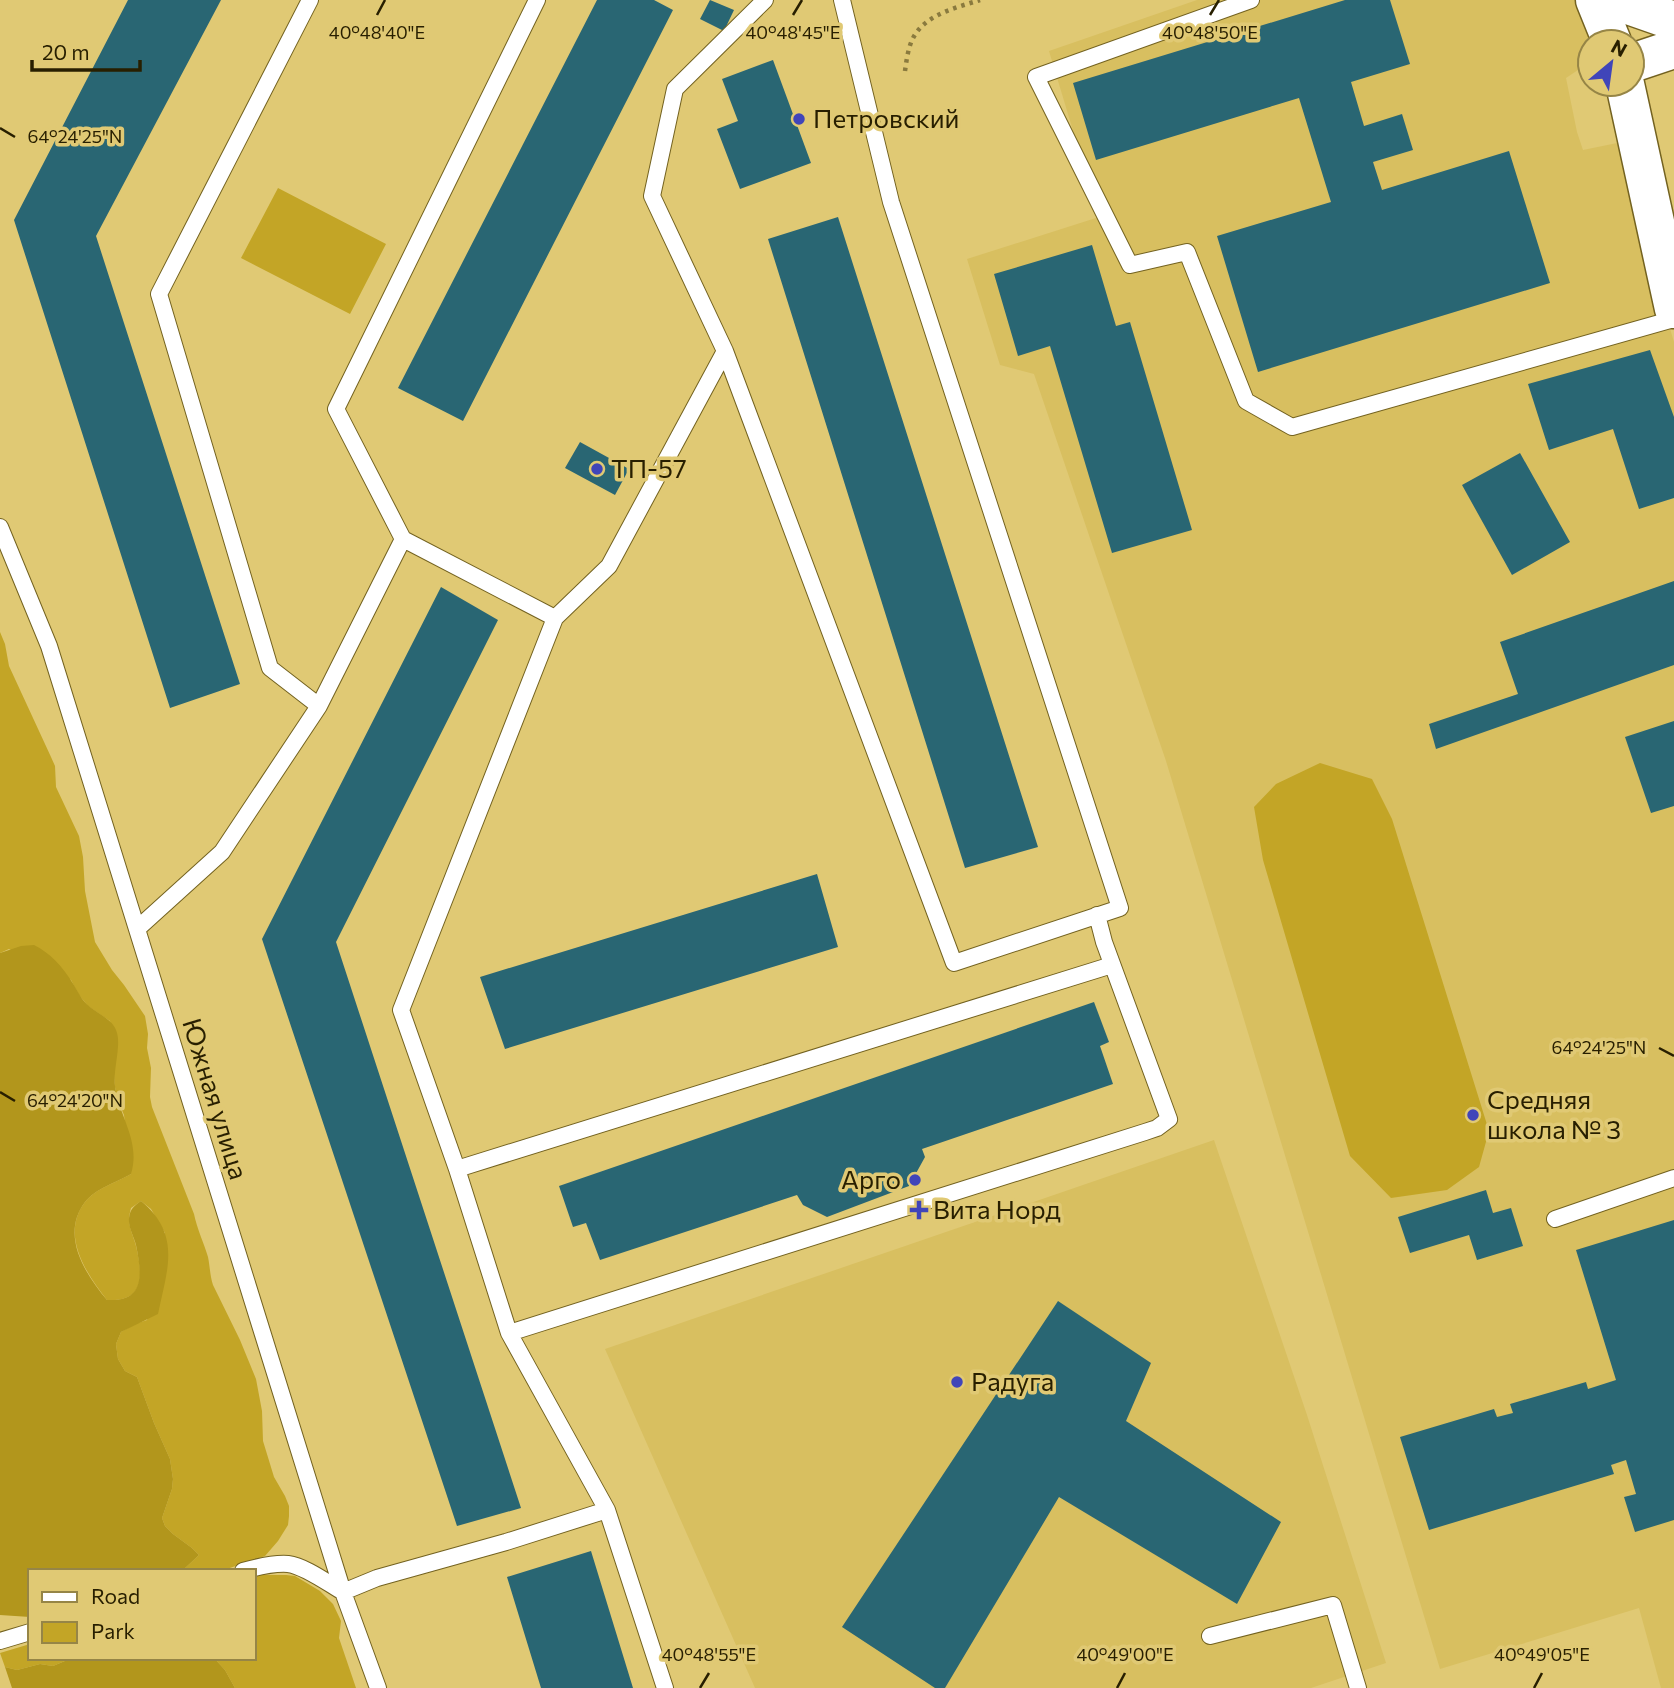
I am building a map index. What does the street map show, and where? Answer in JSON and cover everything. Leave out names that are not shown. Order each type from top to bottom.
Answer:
[{"type":"street","points":[[1595,0],[1606,28]]},
{"type":"street","points":[[1614,0],[1663,11]]},
{"type":"street","points":[[1646,58],[1674,49]]},
{"type":"street","points":[[1629,98],[1674,309]]},
{"type":"lane","points":[[310,0],[159,294],[270,668],[319,706]]},
{"type":"lane","points":[[537,0],[336,408],[403,539],[555,618]]},
{"type":"lane","points":[[765,0],[675,89],[652,196],[725,351],[954,963],[1120,908],[891,202],[842,0]]},
{"type":"lane","points":[[1251,0],[1035,77],[1130,265],[1187,252],[1245,401],[1292,427],[1674,319]]},
{"type":"lane","points":[[665,1688],[607,1510],[509,1333],[457,1169],[401,1010],[555,618],[609,566],[725,351]]},
{"type":"lane","name":"Южная улица","points":[[0,527],[48,646],[343,1592],[378,1688]]},
{"type":"lane","points":[[137,929],[222,852],[319,706],[403,539]]},
{"type":"lane","points":[[509,1333],[1157,1128],[1169,1119],[1112,965],[1097,915]]},
{"type":"lane","points":[[457,1169],[1112,965]]},
{"type":"lane","points":[[1555,1219],[1674,1178]]},
{"type":"lane","points":[[249,1569],[290,1564],[343,1592],[377,1578],[607,1510]]},
{"type":"lane","points":[[1210,1636],[1333,1605],[1358,1688]]},
{"type":"lane","points":[[0,1641],[28,1633]]},
{"type":"path","points":[[905,71],[909,46],[919,28],[939,12],[980,0]]},
{"type":"shaded area","points":[[1197,0],[1575,0],[1588,28],[1576,28],[1576,71],[1566,78],[1577,132],[1583,150],[1622,142],[1674,342],[1674,1688],[1661,1688],[1639,1608],[1440,1669],[1166,761],[1034,374],[1000,365],[967,259],[1099,217],[1049,51]]},
{"type":"shaded area","points":[[34,945],[55,960],[84,1001],[110,1021],[117,1033],[115,1086],[133,1151],[131,1174],[89,1197],[78,1215],[75,1241],[78,1254],[99,1290],[107,1300],[119,1299],[128,1296],[138,1285],[136,1245],[129,1221],[131,1210],[141,1201],[162,1227],[168,1254],[158,1314],[121,1332],[116,1344],[118,1359],[125,1371],[137,1377],[170,1459],[173,1479],[162,1518],[165,1526],[199,1555],[184,1569],[28,1569],[28,1617],[0,1615],[0,953]]},
{"type":"shaded area","name":"Радуга","points":[[1214,1140],[1307,1415],[1386,1663],[1311,1688],[755,1688],[605,1349]]},
{"type":"shaded area","points":[[67,1660],[216,1660],[235,1688],[12,1688],[5,1667],[17,1670],[40,1664],[53,1666]]},
{"type":"green space","points":[[278,188],[386,244],[350,314],[241,258]]},
{"type":"green space","points":[[0,632],[9,666],[55,766],[56,787],[79,836],[85,891],[95,942],[145,1016],[152,1107],[194,1214],[208,1257],[213,1285],[256,1379],[262,1411],[263,1441],[274,1477],[289,1506],[288,1525],[265,1556],[227,1569],[184,1569],[199,1555],[165,1526],[162,1518],[173,1479],[170,1459],[137,1377],[125,1371],[118,1359],[116,1344],[121,1332],[147,1320],[165,1233],[151,1209],[141,1201],[131,1208],[129,1222],[140,1267],[138,1285],[129,1297],[107,1300],[84,1266],[75,1240],[78,1215],[89,1197],[131,1174],[124,1115],[115,1087],[117,1047],[110,1021],[88,1006],[71,980],[9,949],[0,953]]},
{"type":"green space","points":[[1320,763],[1372,779],[1392,819],[1489,1131],[1479,1167],[1447,1190],[1391,1198],[1350,1156],[1263,860],[1254,807],[1276,784]]},
{"type":"green space","points":[[256,1576],[295,1576],[320,1591],[333,1604],[341,1621],[339,1638],[356,1688],[235,1688],[216,1660],[256,1660]]},
{"type":"green space","points":[[28,1645],[28,1660],[67,1660],[53,1666],[40,1664],[17,1670],[5,1667],[0,1653]]},
{"type":"building","points":[[128,0],[221,0],[96,236],[240,684],[170,708],[14,220]]},
{"type":"building","points":[[597,0],[654,0],[673,10],[463,421],[398,388]]},
{"type":"building","points":[[710,0],[734,10],[724,31],[700,19]]},
{"type":"building","points":[[1345,0],[1390,0],[1410,64],[1351,82],[1364,126],[1402,114],[1413,150],[1373,162],[1382,190],[1509,151],[1550,283],[1258,372],[1217,236],[1331,202],[1299,98],[1096,160],[1073,83]]},
{"type":"building","name":"Петровский","points":[[773,60],[811,163],[740,189],[717,129],[738,121],[722,79]]},
{"type":"building","points":[[838,217],[1038,847],[965,868],[768,239]]},
{"type":"building","points":[[1092,245],[1116,326],[1130,322],[1192,530],[1112,553],[1050,346],[1018,356],[994,274]]},
{"type":"building","points":[[1650,350],[1674,417],[1674,498],[1639,509],[1613,429],[1549,450],[1528,384]]},
{"type":"building","name":"ТП-57","points":[[580,442],[629,469],[615,495],[565,468]]},
{"type":"building","points":[[1520,453],[1570,542],[1512,575],[1462,485]]},
{"type":"building","points":[[1674,581],[1674,665],[1436,749],[1429,724],[1518,694],[1500,642]]},
{"type":"building","points":[[441,587],[498,620],[336,942],[521,1508],[457,1526],[262,939]]},
{"type":"building","points":[[1674,721],[1674,806],[1651,813],[1625,737]]},
{"type":"building","points":[[817,874],[838,947],[505,1049],[480,977]]},
{"type":"building","points":[[1094,1002],[1109,1042],[1100,1046],[1113,1084],[922,1149],[925,1157],[909,1186],[827,1217],[803,1205],[797,1195],[600,1260],[586,1223],[573,1227],[559,1186]]},
{"type":"building","points":[[1486,1190],[1493,1213],[1511,1208],[1523,1246],[1477,1260],[1469,1235],[1410,1253],[1398,1217]]},
{"type":"building","points":[[1674,1220],[1674,1520],[1635,1532],[1624,1497],[1636,1494],[1626,1460],[1611,1465],[1614,1474],[1429,1530],[1400,1437],[1494,1409],[1497,1417],[1513,1413],[1510,1404],[1586,1382],[1588,1389],[1616,1380],[1576,1250]]},
{"type":"building","points":[[1058,1301],[1151,1363],[1126,1421],[1281,1522],[1237,1604],[1059,1497],[945,1688],[935,1688],[842,1627]]},
{"type":"building","points":[[591,1551],[633,1688],[541,1688],[507,1577]]},
{"type":"place","name":"Петровский","points":[[799,119]]},
{"type":"place","name":"ТП-57","points":[[597,469]]},
{"type":"place","name":"Средняя школа № 3","points":[[1473,1115]]},
{"type":"place","name":"Арго","points":[[915,1180]]},
{"type":"place","name":"Вита Норд","points":[[919,1210]]},
{"type":"place","name":"Радуга","points":[[957,1382]]}]
